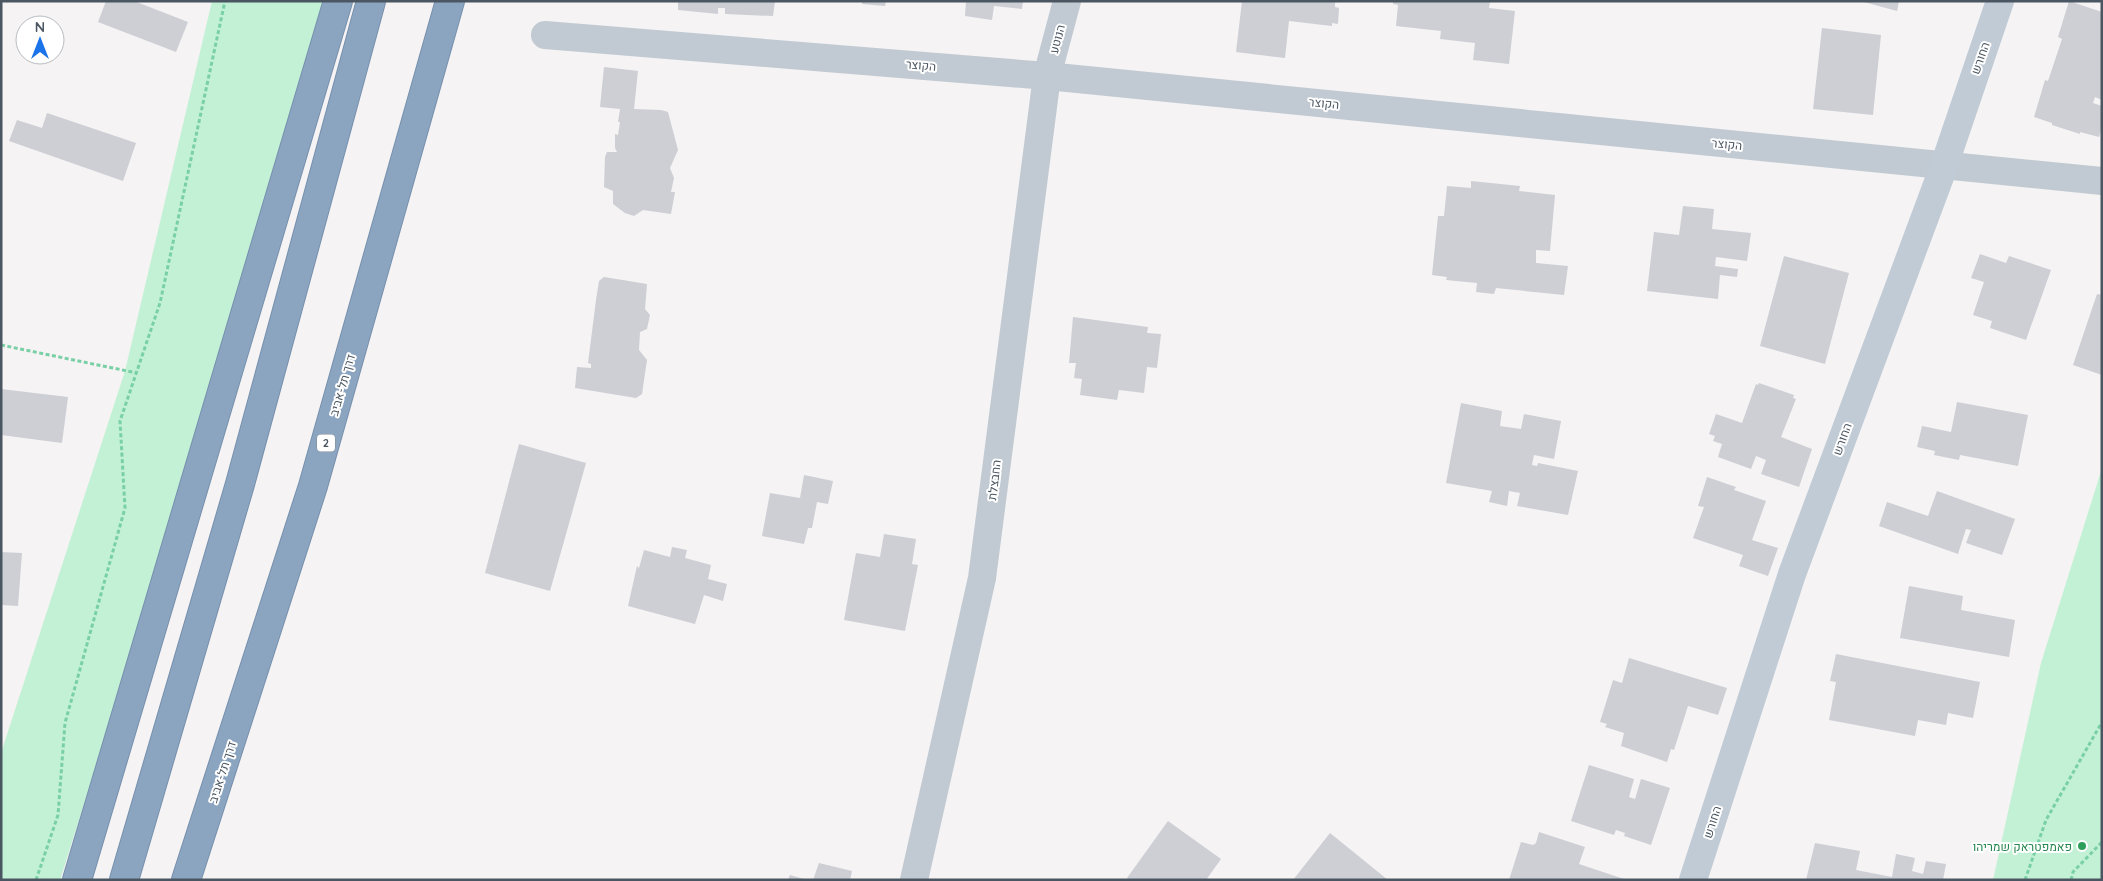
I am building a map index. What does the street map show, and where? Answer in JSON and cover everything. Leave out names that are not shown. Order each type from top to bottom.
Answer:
[{"type":"highway","points":[[77,880],[338,1]]},
{"type":"highway","points":[[124,880],[240,484],[371,1]]},
{"type":"highway","name":"דרך תל-אביב","points":[[186,880],[314,486],[450,1]]},
{"type":"street","name":"הנוטע","points":[[1047,76],[1067,1]]},
{"type":"street","name":"החורש","points":[[1693,880],[1792,574],[1944,166],[2000,1]]},
{"type":"street","name":"הקוצר","points":[[545,34],[1047,76],[2102,181]]},
{"type":"street","name":"החבצלת","points":[[914,880],[982,578],[1047,76]]},
{"type":"path","points":[[36,880],[58,815],[65,723],[125,508],[120,422],[160,303],[225,1]]},
{"type":"path","points":[[1,345],[137,373]]},
{"type":"path","points":[[2025,880],[2046,820],[2102,722]]},
{"type":"path","points":[[2071,880],[2073,872],[2102,842]]},
{"type":"green space","points":[[212,1],[324,1],[181,498],[60,880],[1,880],[1,753],[125,371]]},
{"type":"green space","points":[[2102,468],[2102,880],[1993,880],[2041,663]]},
{"type":"building","points":[[106,1],[134,1],[188,22],[176,52],[98,22]]},
{"type":"building","points":[[678,1],[775,1],[773,16],[725,14],[725,8],[718,8],[718,14],[678,10]]},
{"type":"building","points":[[862,1],[886,1],[885,6],[862,4]]},
{"type":"building","points":[[966,1],[1023,1],[1022,9],[994,6],[992,20],[965,16]]},
{"type":"building","points":[[1242,1],[1335,1],[1335,7],[1339,8],[1338,24],[1332,23],[1332,26],[1289,21],[1285,58],[1236,52]]},
{"type":"building","points":[[1393,1],[1490,1],[1489,8],[1515,11],[1509,64],[1473,60],[1475,43],[1440,39],[1441,31],[1396,26],[1398,5],[1393,4]]},
{"type":"building","points":[[1860,1],[1899,1],[1897,11]]},
{"type":"building","points":[[2069,1],[2102,12],[2102,100],[2095,97],[2093,103],[2102,106],[2102,128],[2099,137],[2080,132],[2080,134],[2034,117],[2045,80],[2048,81],[2062,39],[2058,37]]},
{"type":"building","points":[[1822,28],[1881,35],[1873,115],[1813,109]]},
{"type":"building","points":[[604,67],[638,71],[634,109],[668,112],[678,150],[670,168],[674,178],[671,192],[675,192],[671,214],[643,210],[634,216],[625,213],[613,204],[613,191],[604,187],[605,157],[607,152],[617,152],[615,148],[615,134],[618,135],[620,109],[600,107]]},
{"type":"building","points":[[47,113],[136,143],[123,181],[9,141],[17,120],[42,128]]},
{"type":"building","points":[[1471,181],[1520,186],[1519,191],[1555,195],[1550,251],[1536,250],[1536,263],[1568,266],[1564,295],[1496,288],[1494,294],[1476,292],[1477,283],[1446,280],[1447,277],[1432,275],[1438,216],[1444,216],[1447,186],[1471,188]]},
{"type":"building","points":[[1683,206],[1714,209],[1712,229],[1751,233],[1747,261],[1716,257],[1715,266],[1738,269],[1737,277],[1720,275],[1718,299],[1647,291],[1654,232],[1679,235]]},
{"type":"building","points":[[1980,254],[2006,263],[2009,256],[2051,270],[2026,340],[1990,328],[1992,321],[1973,315],[1984,282],[1971,278]]},
{"type":"building","points":[[1784,256],[1849,273],[1825,364],[1760,346]]},
{"type":"building","points":[[604,277],[647,284],[645,309],[650,315],[647,329],[640,332],[639,350],[647,360],[642,394],[636,398],[575,388],[577,367],[591,368],[591,364],[588,363],[596,300],[599,281]]},
{"type":"building","points":[[2097,294],[2102,295],[2102,375],[2073,365]]},
{"type":"building","points":[[1073,317],[1148,327],[1147,333],[1161,334],[1157,368],[1147,367],[1144,393],[1119,390],[1117,400],[1080,395],[1082,379],[1074,378],[1076,363],[1069,363]]},
{"type":"building","points":[[1759,383],[1794,395],[1793,398],[1796,399],[1781,437],[1812,449],[1799,487],[1761,474],[1766,460],[1756,456],[1751,469],[1718,457],[1722,444],[1713,441],[1715,436],[1709,434],[1716,414],[1742,423],[1756,384],[1758,385]]},
{"type":"building","points":[[1,389],[68,397],[62,443],[1,435]]},
{"type":"building","points":[[1957,402],[2028,415],[2018,466],[1960,455],[1959,460],[1934,455],[1935,451],[1917,447],[1922,426],[1951,432]]},
{"type":"building","points":[[1461,403],[1502,411],[1500,426],[1521,429],[1524,414],[1561,421],[1554,459],[1534,455],[1532,465],[1537,466],[1538,463],[1578,471],[1568,515],[1517,506],[1520,493],[1509,491],[1507,506],[1489,502],[1492,491],[1446,483]]},
{"type":"building","points":[[519,444],[586,463],[550,591],[485,573]]},
{"type":"building","points":[[804,475],[833,481],[828,504],[817,502],[812,528],[808,528],[804,544],[762,536],[770,493],[800,498]]},
{"type":"building","points":[[1707,477],[1736,487],[1734,490],[1766,501],[1752,540],[1778,548],[1768,576],[1739,566],[1743,555],[1693,538],[1704,507],[1698,506]]},
{"type":"building","points":[[1937,491],[2015,519],[2002,555],[1966,543],[1971,530],[1966,529],[1958,554],[1879,526],[1887,502],[1928,516]]},
{"type":"building","points":[[884,534],[916,539],[912,564],[918,565],[905,631],[844,620],[856,553],[880,557]]},
{"type":"building","points":[[672,547],[687,550],[685,558],[711,565],[708,579],[727,584],[723,601],[704,595],[695,624],[628,606],[637,566],[639,568],[644,550],[670,557]]},
{"type":"building","points":[[1,552],[22,553],[18,606],[1,605]]},
{"type":"building","points":[[1909,586],[1963,596],[1961,610],[2015,620],[2009,657],[1900,638]]},
{"type":"building","points":[[1836,654],[1980,682],[1973,718],[1948,713],[1946,725],[1918,720],[1915,736],[1829,720],[1836,682],[1830,681]]},
{"type":"building","points":[[1629,658],[1727,688],[1718,715],[1688,706],[1674,750],[1671,749],[1667,762],[1621,746],[1624,733],[1605,727],[1607,724],[1600,722],[1613,680],[1622,683]]},
{"type":"building","points":[[1589,765],[1634,779],[1629,797],[1635,799],[1641,779],[1670,788],[1651,845],[1624,836],[1625,833],[1616,830],[1614,835],[1571,821]]},
{"type":"building","points":[[1168,821],[1221,859],[1206,880],[1130,880],[1127,878]]},
{"type":"building","points":[[1539,832],[1585,847],[1579,864],[1627,880],[1509,880],[1521,842],[1533,845],[1536,843]]},
{"type":"building","points":[[1330,833],[1388,880],[1293,880]]},
{"type":"building","points":[[1815,843],[1860,851],[1856,870],[1892,877],[1896,854],[1915,858],[1912,871],[1923,874],[1926,861],[1946,864],[1943,880],[1806,880]]},
{"type":"building","points":[[819,863],[852,871],[850,880],[813,880]]},
{"type":"building","points":[[790,875],[804,879],[804,880],[788,880]]},
{"type":"place","name":"פאמפטראק שמריהו","points":[[2082,846]]}]
